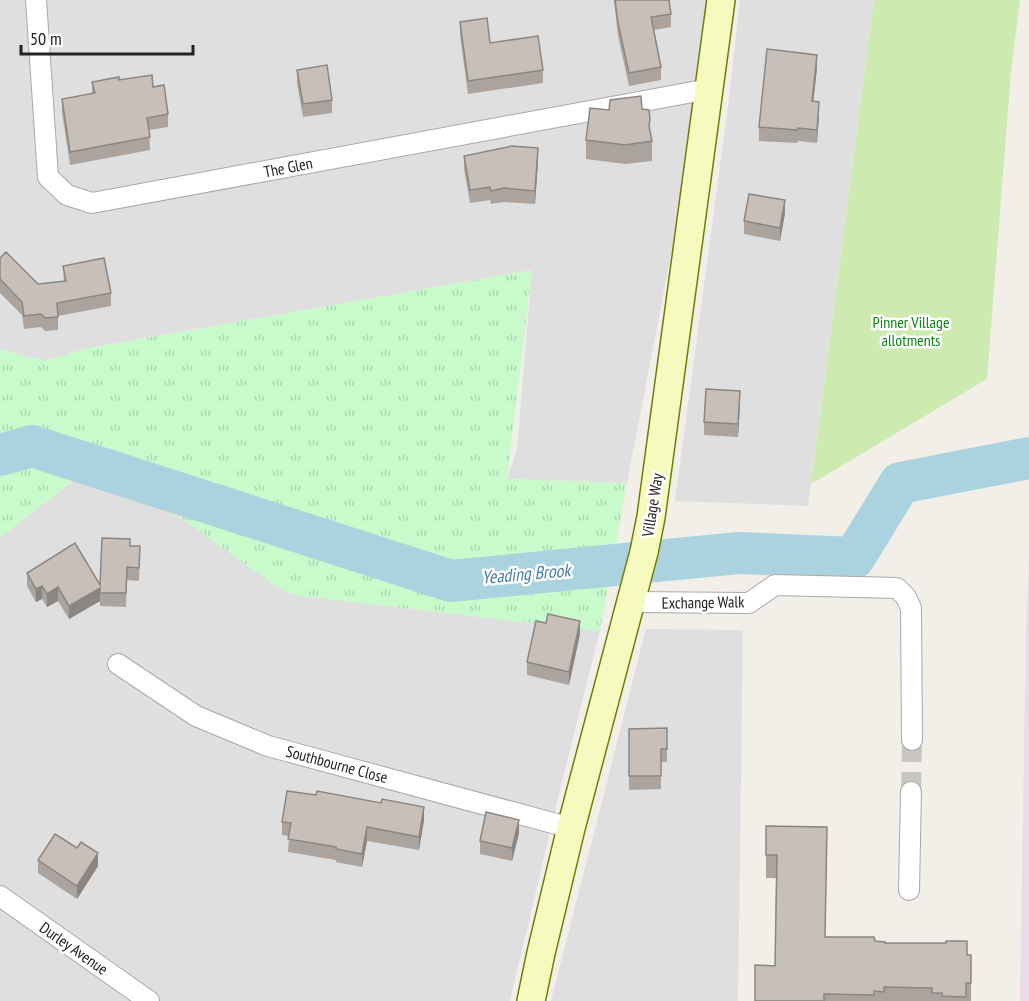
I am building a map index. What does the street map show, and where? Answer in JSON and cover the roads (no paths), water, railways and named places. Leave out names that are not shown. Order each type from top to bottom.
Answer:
[{"type":"street","name":"The Glen","points":[[36,0],[48,177],[68,195],[92,203],[709,89]]},
{"type":"street","name":"Village Way","points":[[531,1001],[571,828],[641,564],[651,517],[721,0]]},
{"type":"street","name":"Exchange Walk","points":[[630,602],[749,603],[774,585],[897,588],[906,597],[911,608],[912,740]]},
{"type":"street","name":"Southbourne Close","points":[[118,664],[196,716],[268,746],[571,828]]},
{"type":"street","points":[[909,890],[911,792]]},
{"type":"street","name":"Durley Avenue","points":[[0,896],[149,1001]]},
{"type":"waterway","name":"Yeading Brook","points":[[0,455],[32,446],[451,581],[739,553],[854,558],[900,483],[1029,458]]},
{"type":"tunnel","points":[[911,792],[912,740]]},
{"type":"park label","name":"Pinner Village allotments","points":[[911,331]]}]
